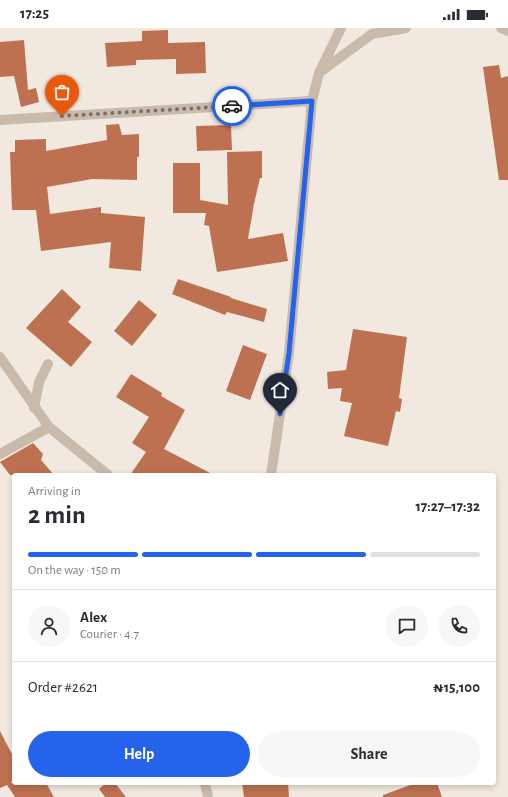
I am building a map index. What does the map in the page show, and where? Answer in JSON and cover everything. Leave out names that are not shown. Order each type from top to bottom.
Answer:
[{"type":"street","points":[[271,473],[289,353],[312,101],[319,73],[341,28]]},
{"type":"street","points":[[319,73],[372,34],[406,28]]},
{"type":"street","points":[[501,28],[508,31]]},
{"type":"street","points":[[0,120],[312,101]]},
{"type":"street","points":[[0,356],[34,408],[49,427],[106,473]]},
{"type":"street","points":[[34,408],[39,382],[48,364]]},
{"type":"street","points":[[0,454],[49,427]]},
{"type":"street","points":[[205,785],[208,797]]},
{"type":"building","points":[[168,30],[168,43],[205,42],[206,73],[176,74],[176,59],[136,60],[136,65],[107,67],[105,43],[142,41],[142,31]]},
{"type":"building","points":[[24,40],[28,90],[36,88],[39,102],[21,107],[14,76],[0,77],[0,42]]},
{"type":"building","points":[[499,65],[501,78],[508,76],[508,180],[499,180],[483,67]]},
{"type":"building","points":[[119,124],[122,135],[139,134],[137,180],[92,179],[47,187],[50,214],[101,207],[101,213],[145,217],[141,271],[109,268],[111,242],[41,251],[36,210],[12,210],[10,152],[15,152],[15,140],[46,139],[46,151],[107,140],[106,125]]},
{"type":"building","points":[[231,125],[232,150],[197,151],[196,126]]},
{"type":"building","points":[[262,151],[262,178],[260,178],[254,204],[248,239],[283,233],[288,261],[217,272],[209,226],[204,225],[206,213],[173,213],[173,163],[200,163],[200,200],[228,205],[227,152]]},
{"type":"building","points":[[178,279],[267,309],[264,322],[227,312],[225,315],[172,294]]},
{"type":"building","points":[[62,289],[81,307],[68,322],[92,342],[71,367],[26,328]]},
{"type":"building","points":[[139,300],[157,315],[132,346],[114,331]]},
{"type":"building","points":[[353,329],[407,337],[399,398],[402,399],[400,412],[396,411],[388,446],[344,436],[352,403],[340,401],[342,388],[328,389],[327,372],[346,370]]},
{"type":"building","points":[[243,345],[267,354],[250,400],[226,391]]},
{"type":"building","points":[[131,374],[162,393],[161,396],[185,410],[164,449],[210,473],[131,473],[146,452],[132,443],[149,417],[116,397]]},
{"type":"building","points":[[33,443],[43,454],[41,460],[52,473],[12,473],[12,475],[10,475],[0,462]]},
{"type":"building","points":[[0,731],[12,754],[12,782],[10,783],[12,783],[12,785],[47,785],[54,797],[15,797],[7,785],[0,788]]},
{"type":"building","points":[[104,785],[117,785],[126,797],[105,797],[99,789]]},
{"type":"building","points":[[242,785],[288,785],[289,797],[244,797]]},
{"type":"building","points":[[410,785],[438,785],[442,797],[383,797],[383,795]]},
{"type":"way so far","points":[[62,116],[232,106]]},
{"type":"route","points":[[232,106],[312,101],[289,353],[280,414]]}]
